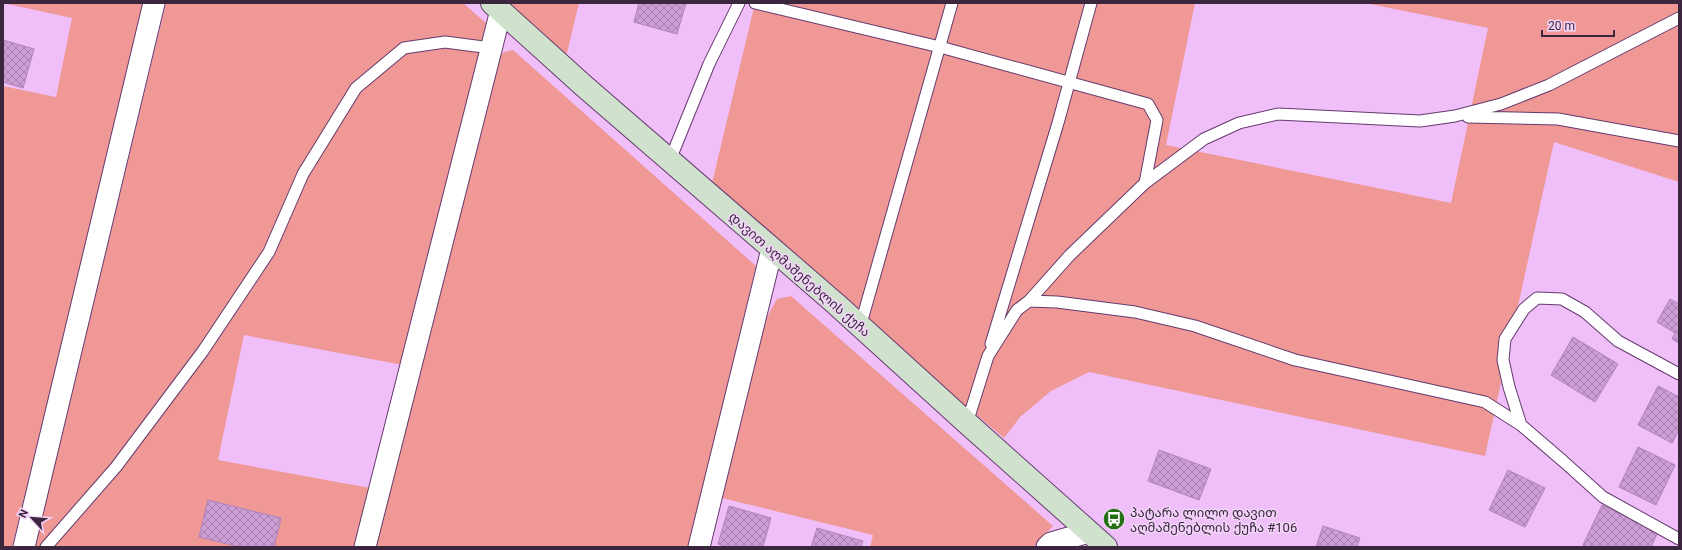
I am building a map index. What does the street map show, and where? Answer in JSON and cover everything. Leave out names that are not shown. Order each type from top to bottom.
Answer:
[{"type":"street","points":[[24,547],[154,3]]},
{"type":"street","points":[[365,547],[491,48],[496,7]]},
{"type":"street","name":"დავით აღმაშენებლის ქუჩა","points":[[496,7],[772,249],[1106,547]]},
{"type":"street","points":[[699,547],[772,249]]},
{"type":"street","points":[[1047,547],[1051,543],[1089,532]]},
{"type":"lane","points":[[670,160],[709,64],[739,3]]},
{"type":"lane","points":[[755,3],[940,47],[1148,104],[1158,120],[1145,183]]},
{"type":"lane","points":[[860,327],[952,3]]},
{"type":"lane","points":[[967,424],[1058,123],[1091,3]]},
{"type":"lane","points":[[988,356],[1017,310],[1029,301],[1069,256],[1145,183],[1204,139],[1239,123],[1278,114],[1420,121],[1455,116],[1500,104],[1549,84],[1679,18]]},
{"type":"lane","points":[[46,547],[116,467],[203,351],[269,252],[304,174],[356,88],[404,48],[444,42],[491,48]]},
{"type":"lane","points":[[1455,116],[1558,119],[1679,141]]},
{"type":"lane","points":[[1521,425],[1509,387],[1503,360],[1505,339],[1524,309],[1537,298],[1562,299],[1585,312],[1618,341],[1679,374]]},
{"type":"lane","points":[[1029,301],[1057,302],[1135,312],[1194,326],[1295,360],[1485,402],[1521,425],[1603,497],[1679,539]]},
{"type":"shaded area","points":[[3,3],[145,3],[12,547],[3,547],[3,86],[56,97],[72,18]]},
{"type":"shaded area","points":[[166,3],[463,3],[487,24],[403,365],[244,335],[218,460],[370,488],[355,547],[35,547]]},
{"type":"shaded area","points":[[506,3],[579,3],[566,57]]},
{"type":"shaded area","points":[[755,3],[1195,3],[1166,145],[1451,203],[1488,28],[1365,3],[1679,3],[1679,182],[1554,142],[1485,456],[1089,372],[1051,391],[1020,417],[1004,438],[900,351],[712,183]]},
{"type":"shaded area","points":[[513,50],[756,266],[689,547],[373,547],[498,58],[504,52]]},
{"type":"shaded area","points":[[791,296],[1053,526],[1033,547],[870,547],[873,535],[722,498],[767,317],[777,299]]},
{"type":"building","points":[[639,3],[686,3],[677,34],[634,22]]},
{"type":"building","points":[[3,40],[34,49],[23,88],[3,82]]},
{"type":"building","points":[[1670,299],[1679,304],[1679,343],[1672,339],[1675,333],[1657,322]]},
{"type":"building","points":[[1573,337],[1618,364],[1595,402],[1551,375]]},
{"type":"building","points":[[1658,386],[1679,397],[1679,430],[1672,443],[1638,425]]},
{"type":"building","points":[[1638,447],[1675,465],[1656,505],[1619,487]]},
{"type":"building","points":[[1159,450],[1211,469],[1199,500],[1148,481]]},
{"type":"building","points":[[1508,470],[1545,488],[1525,527],[1489,510]]},
{"type":"building","points":[[208,500],[281,518],[274,547],[240,547],[199,537]]},
{"type":"building","points":[[1602,505],[1658,532],[1651,547],[1588,547],[1583,545]]},
{"type":"building","points":[[729,506],[771,518],[763,547],[728,547],[718,544]]},
{"type":"building","points":[[1323,526],[1360,538],[1357,547],[1316,547]]},
{"type":"building","points":[[817,528],[863,541],[861,547],[811,547]]},
{"type":"place","name":"პატარა ლილო დავით აღმაშენებლის ქუჩა #106","points":[[1114,519]]}]
